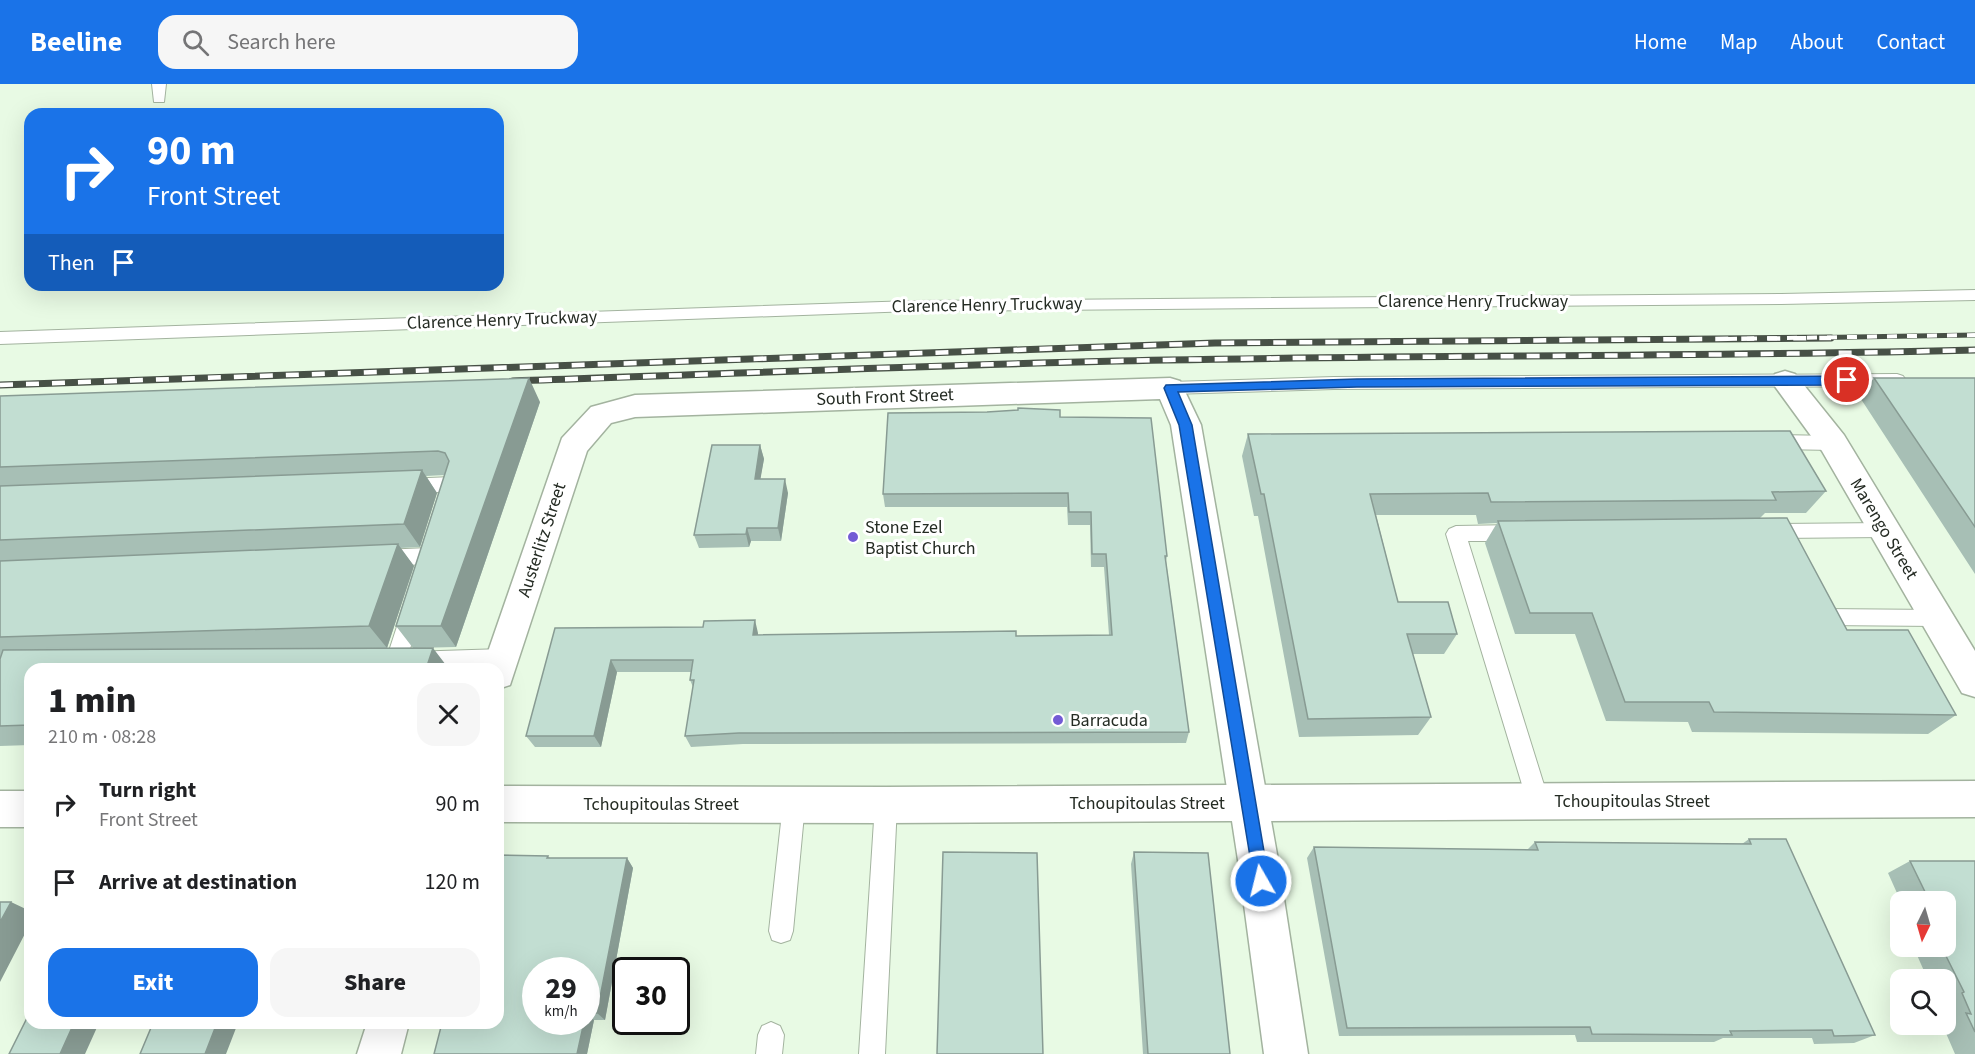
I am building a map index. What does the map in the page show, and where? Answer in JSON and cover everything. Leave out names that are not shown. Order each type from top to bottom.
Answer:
[{"type":"street","name":"Marengo Street","points":[[1785,381],[1833,443],[1975,682]]},
{"type":"street","name":"South Front Street","points":[[601,415],[635,406],[1170,388]]},
{"type":"street","points":[[1170,388],[1186,425],[1249,803],[1286,1054]]},
{"type":"street","name":"Austerlitz Street","points":[[502,663],[573,446],[601,415]]},
{"type":"street","name":"Tchoupitoulas Street","points":[[504,804],[886,805],[1975,799]]},
{"type":"street","points":[[0,809],[24,809]]},
{"type":"street","points":[[379,1054],[386,1029]]},
{"type":"lane","points":[[159,84],[159,99]]},
{"type":"lane","name":"Clarence Henry Truckway","points":[[0,338],[912,306],[1781,299],[1975,295]]},
{"type":"lane","points":[[1170,388],[1357,383],[1919,380]]},
{"type":"lane","points":[[1755,442],[1833,443]]},
{"type":"lane","points":[[380,487],[452,484],[442,515]]},
{"type":"lane","points":[[1749,531],[1884,530]]},
{"type":"lane","points":[[1538,533],[1456,534],[1538,801]]},
{"type":"lane","points":[[423,577],[436,535]]},
{"type":"lane","points":[[358,559],[429,556]]},
{"type":"lane","points":[[397,659],[416,597]]},
{"type":"lane","points":[[1823,617],[1936,618]]},
{"type":"lane","points":[[362,660],[397,659],[456,663]]},
{"type":"lane","points":[[781,931],[794,804]]},
{"type":"lane","points":[[872,1054],[886,805]]},
{"type":"building","points":[[529,378],[441,626],[396,626],[449,461],[445,453],[438,451],[0,467],[0,396]]},
{"type":"building","points":[[1874,378],[1975,378],[1975,527]]},
{"type":"building","points":[[1018,408],[1060,410],[1060,417],[1151,418],[1167,556],[1165,556],[1189,732],[739,733],[685,736],[694,680],[690,680],[693,660],[611,660],[594,736],[526,736],[555,628],[703,627],[704,621],[755,620],[753,635],[1016,631],[1016,636],[1112,635],[1106,554],[1092,554],[1091,512],[1069,512],[1068,493],[883,494],[888,413],[987,412],[1018,410]]},
{"type":"building","points":[[1790,431],[1826,491],[1772,492],[1776,500],[1491,502],[1488,493],[1370,494],[1398,602],[1448,602],[1457,634],[1407,634],[1431,717],[1308,719],[1264,494],[1261,494],[1248,434]]},
{"type":"building","points":[[712,445],[760,445],[755,479],[785,479],[778,528],[747,528],[746,534],[694,535]]},
{"type":"building","points":[[422,470],[404,524],[0,540],[0,486]]},
{"type":"building","points":[[1787,518],[1847,630],[1908,630],[1956,715],[1714,712],[1709,702],[1625,702],[1592,613],[1530,613],[1498,521]]},
{"type":"building","points":[[398,544],[369,626],[0,637],[0,561]]},
{"type":"building","points":[[433,648],[428,663],[24,663],[24,725],[0,726],[0,659],[3,650]]},
{"type":"building","points":[[1749,839],[1786,839],[1875,1035],[1834,1036],[1832,1030],[1730,1031],[1732,1035],[1592,1034],[1590,1027],[1347,1028],[1314,847],[1538,850],[1535,842],[1751,844]]},
{"type":"building","points":[[943,852],[1037,853],[1043,1054],[937,1054]]},
{"type":"building","points":[[1134,852],[1208,853],[1230,1054],[1148,1054]]},
{"type":"building","points":[[504,855],[548,856],[547,858],[627,858],[600,998],[600,957],[522,957],[522,1035],[581,1035],[577,1054],[434,1054],[440,1029],[504,1029]]},
{"type":"building","points":[[1910,861],[1975,861],[1975,1032],[1966,1013],[1971,1014],[1956,976],[1956,969],[1952,969],[1946,957],[1956,957],[1956,891],[1925,891]]},
{"type":"building","points":[[0,902],[11,902],[0,922]]},
{"type":"building","points":[[24,1024],[24,1029],[71,1029],[60,1054],[9,1054]]},
{"type":"building","points":[[150,1029],[215,1029],[205,1054],[140,1054]]},
{"type":"railway","points":[[1746,339],[1975,335]]},
{"type":"railway","points":[[1746,339],[1831,338]]},
{"type":"railway","points":[[1727,339],[1746,339]]},
{"type":"railway","points":[[0,385],[1215,343],[1746,339]]},
{"type":"railway","points":[[513,381],[1167,360],[1975,350]]},
{"type":"place","name":"Stone Ezel Baptist Church","points":[[853,537]]},
{"type":"place","name":"Barracuda","points":[[1058,720]]},
{"type":"route","points":[[1261,881],[1186,425],[1170,388],[1357,383],[1847,380]]}]
